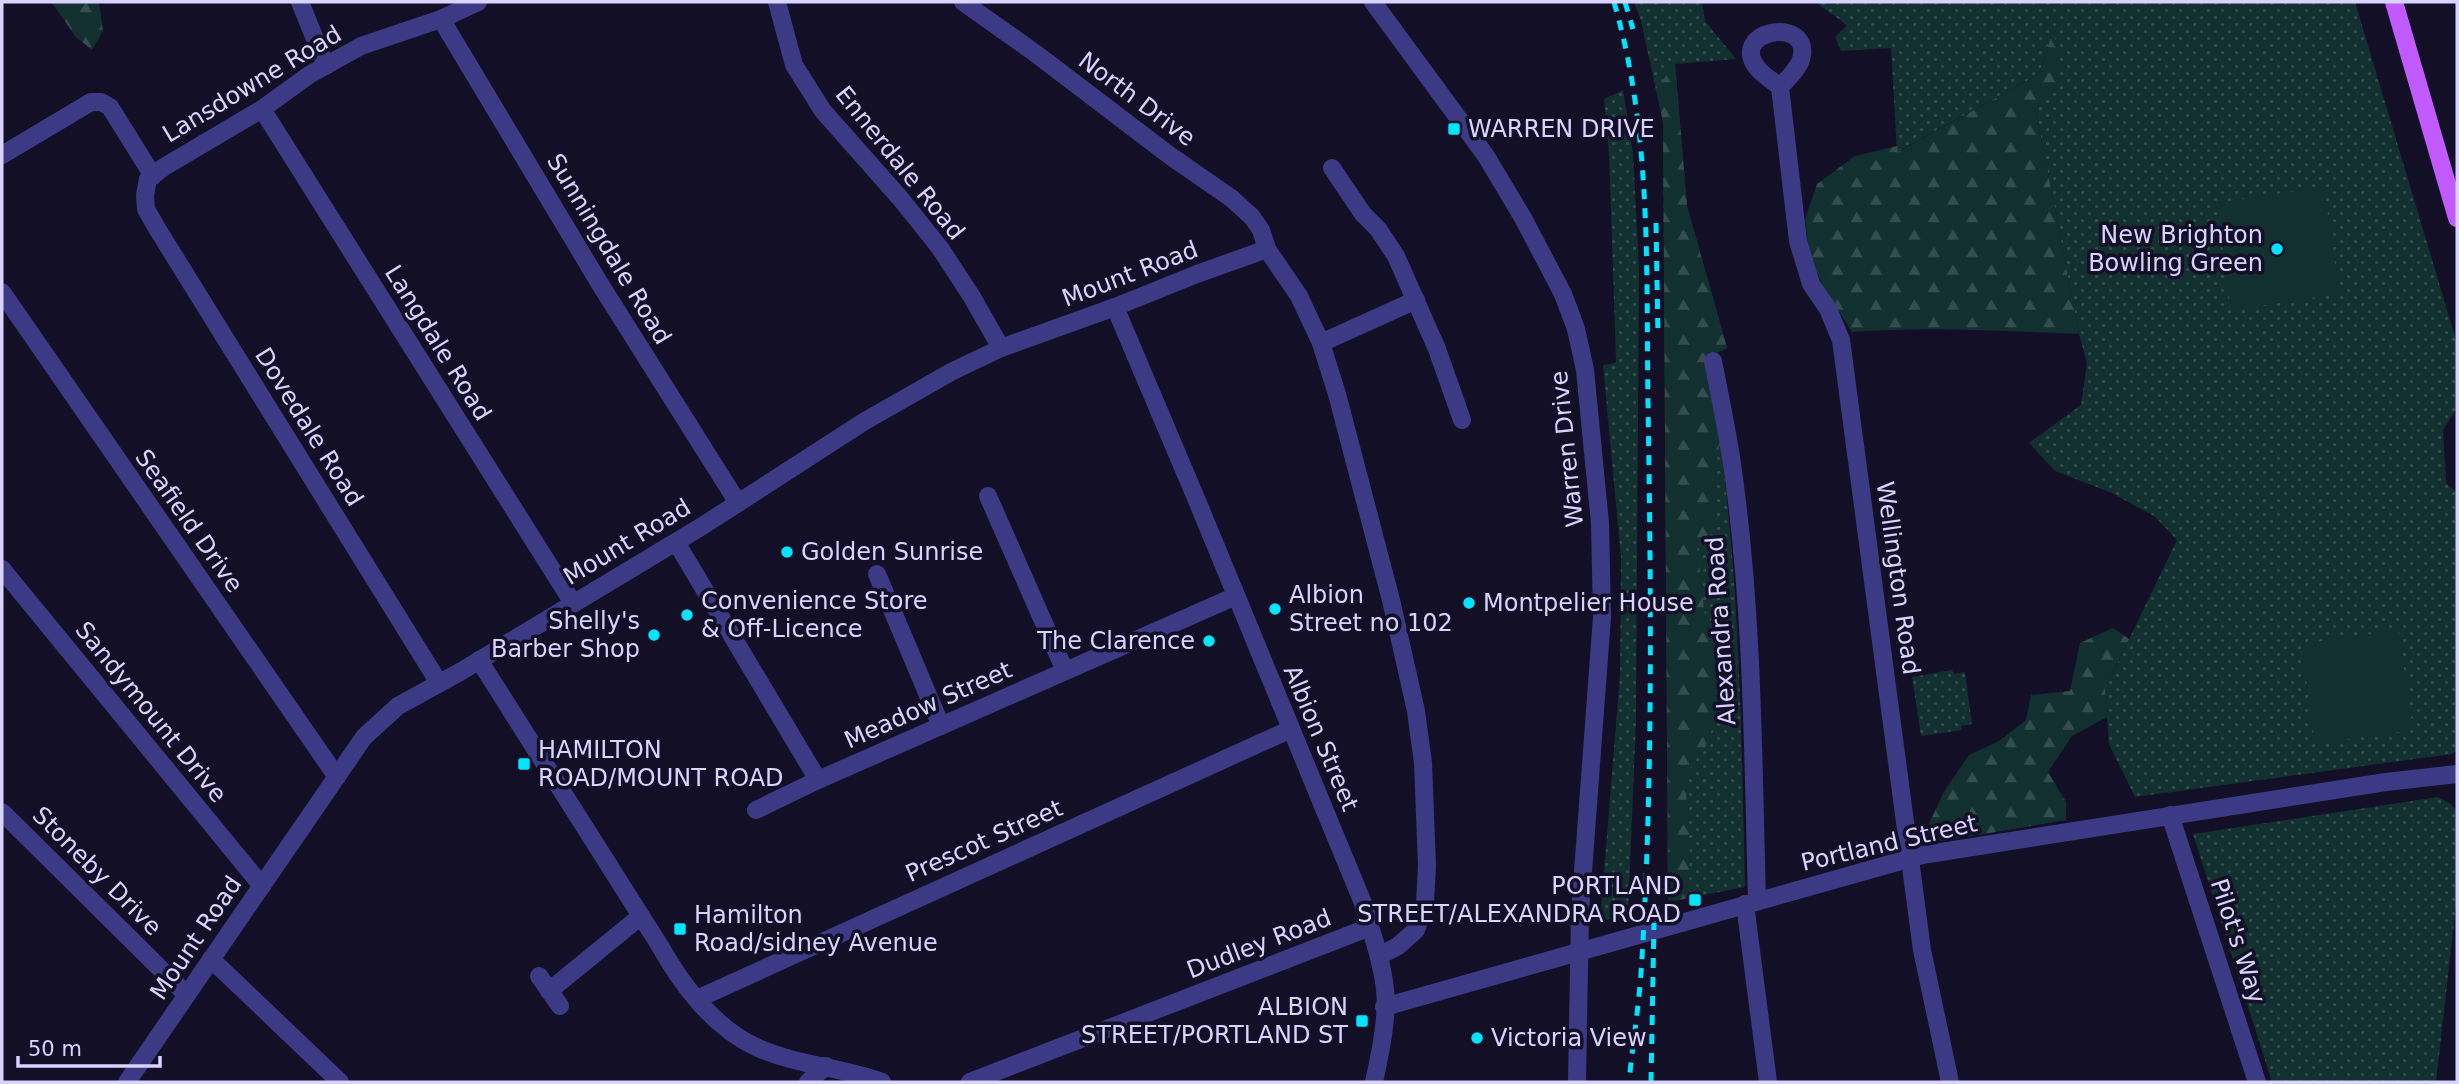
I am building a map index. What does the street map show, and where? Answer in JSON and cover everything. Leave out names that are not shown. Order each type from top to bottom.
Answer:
[{"type":"main road","points":[[2394,2],[2457,218]]},
{"type":"street","points":[[300,2],[326,65]]},
{"type":"street","name":"Lansdowne Road","points":[[145,195],[148,179],[164,167],[262,109],[326,65],[361,46],[441,19],[478,2]]},
{"type":"street","name":"Ennerdale Road","points":[[777,2],[794,65],[822,111],[900,198],[940,248],[1001,348]]},
{"type":"street","name":"North Drive","points":[[963,2],[1035,52],[1169,155],[1231,198],[1252,217],[1261,230],[1267,249],[1299,296],[1321,343],[1391,600],[1416,711],[1423,763],[1427,866],[1425,904],[1416,930],[1398,946],[1378,956]]},
{"type":"street","name":"Warren Drive","points":[[1373,2],[1486,156],[1546,259],[1576,329],[1585,370],[1600,523],[1602,617],[1578,950],[1577,1082]]},
{"type":"street","name":"Sunningdale Road","points":[[441,19],[593,272],[738,503]]},
{"type":"street","name":"Wellington Road","points":[[1780,87],[1798,241],[1811,284],[1828,309],[1841,340],[1916,857],[1922,950],[1950,1082]]},
{"type":"street","points":[[2,155],[91,102],[101,102],[110,107],[153,176]]},
{"type":"street","name":"Langdale Road","points":[[262,109],[573,603]]},
{"type":"street","points":[[1332,168],[1396,256],[1437,349],[1462,420]]},
{"type":"street","name":"Dovedale Road","points":[[145,195],[146,209],[158,230],[439,683]]},
{"type":"street","name":"Mount Road","points":[[127,1082],[364,737],[398,706],[676,541],[865,421],[951,372],[1001,348],[1267,249]]},
{"type":"street","name":"Seafield Drive","points":[[2,292],[337,778]]},
{"type":"street","points":[[1321,343],[1416,300]]},
{"type":"street","name":"Albion Street","points":[[1115,307],[1363,903],[1385,990],[1381,1051],[1374,1082]]},
{"type":"street","name":"Alexandra Road","points":[[1713,360],[1733,471],[1742,569],[1751,688],[1751,902],[1768,1082]]},
{"type":"street","points":[[988,496],[1065,671]]},
{"type":"street","points":[[676,541],[818,780]]},
{"type":"street","name":"Sandymount Drive","points":[[2,569],[262,886]]},
{"type":"street","points":[[877,573],[940,726]]},
{"type":"street","name":"Meadow Street","points":[[756,810],[818,780],[1236,596]]},
{"type":"street","points":[[479,660],[678,978],[697,999],[720,1023],[756,1046],[882,1082]]},
{"type":"street","name":"Prescot Street","points":[[697,999],[1291,729]]},
{"type":"street","name":"Portland Street","points":[[1384,1007],[1578,950],[1916,857],[2170,815],[2386,782],[2457,774]]},
{"type":"street","name":"Stoneby Drive","points":[[2,812],[187,995]]},
{"type":"street","name":"Pilot's Way","points":[[2170,815],[2257,1082]]},
{"type":"street","points":[[539,976],[555,999],[641,916]]},
{"type":"street","name":"Dudley Road","points":[[970,1082],[1370,928]]},
{"type":"street","points":[[211,959],[340,1082]]},
{"type":"street","points":[[808,1082],[826,1066]]},
{"type":"green space","points":[[51,2],[99,2],[103,31],[92,50],[76,37]]},
{"type":"green space","points":[[1634,2],[1702,2],[1705,21],[1736,59],[1675,64],[1687,206],[1727,348],[1707,357],[1718,422],[1732,554],[1740,687],[1745,887],[1668,902],[1663,122],[1641,21]]},
{"type":"green space","points":[[1815,2],[2355,2],[2457,343],[2457,408],[2443,430],[2446,483],[2457,493],[2457,750],[2452,754],[2135,797],[2109,744],[2105,689],[2177,540],[2154,516],[2112,493],[2055,471],[2029,443],[2081,405],[2087,363],[2035,106],[2053,29],[2039,74],[1897,152],[1891,48],[1841,51],[1835,37],[1847,25]]},
{"type":"green space","points":[[2054,27],[2061,86],[2035,106],[2079,334],[1937,329],[1852,332],[1824,288],[1809,256],[1805,219],[1817,184],[1855,156],[1897,146],[1898,152],[2039,74]]},
{"type":"green space","points":[[1675,64],[1687,206],[1727,348],[1707,357],[1721,433],[1712,484],[1718,526],[1697,544],[1704,610],[1717,662],[1720,710],[1705,747],[1685,776],[1690,850],[1689,898],[1668,902],[1663,122],[1656,89]]},
{"type":"green space","points":[[1623,90],[1633,153],[1639,268],[1636,721],[1628,915],[1600,921],[1620,675],[1621,558],[1603,365],[1615,363],[1616,360],[1609,153],[1604,99]]},
{"type":"green space","name":"New Brighton Bowling Green","points":[[2324,187],[2339,294],[2231,310],[2216,203]]},
{"type":"green space","points":[[2113,628],[2129,639],[2105,689],[2107,717],[2072,736],[2048,772],[2066,802],[2066,820],[1942,841],[1924,834],[1945,790],[1969,755],[1999,741],[2026,720],[2031,695],[2070,691],[2080,643]]},
{"type":"green space","points":[[2398,630],[2413,730],[2315,744],[2301,644]]},
{"type":"green space","points":[[1952,670],[1954,674],[1965,672],[1972,724],[1961,726],[1962,730],[1921,736],[1912,677]]},
{"type":"green space","points":[[2438,797],[2457,811],[2457,896],[2436,1082],[2272,1082],[2193,834]]},
{"type":"railway","points":[[1614,2],[1635,100],[1641,150],[1647,301],[1650,750],[1641,973],[1629,1082]]},
{"type":"railway","points":[[1625,2],[1633,29]]},
{"type":"railway","points":[[1656,223],[1658,335]]},
{"type":"railway","points":[[1651,1082],[1654,923]]},
{"type":"place","name":"WARREN DRIVE","points":[[1454,129]]},
{"type":"place","name":"New Brighton Bowling Green","points":[[2277,249]]},
{"type":"place","name":"Golden Sunrise","points":[[787,552]]},
{"type":"place","name":"Montpelier House","points":[[1469,603]]},
{"type":"place","name":"Albion Street no 102","points":[[1275,609]]},
{"type":"place","name":"Convenience Store & Off-Licence","points":[[687,615]]},
{"type":"place","name":"Shelly's Barber Shop","points":[[654,635]]},
{"type":"place","name":"The Clarence","points":[[1209,641]]},
{"type":"place","name":"HAMILTON ROAD/MOUNT ROAD","points":[[524,764]]},
{"type":"place","name":"PORTLAND STREET/ALEXANDRA ROAD","points":[[1695,900]]},
{"type":"place","name":"Hamilton Road/sidney Avenue","points":[[680,929]]},
{"type":"place","name":"ALBION STREET/PORTLAND ST","points":[[1362,1021]]},
{"type":"place","name":"Victoria View","points":[[1477,1038]]}]
